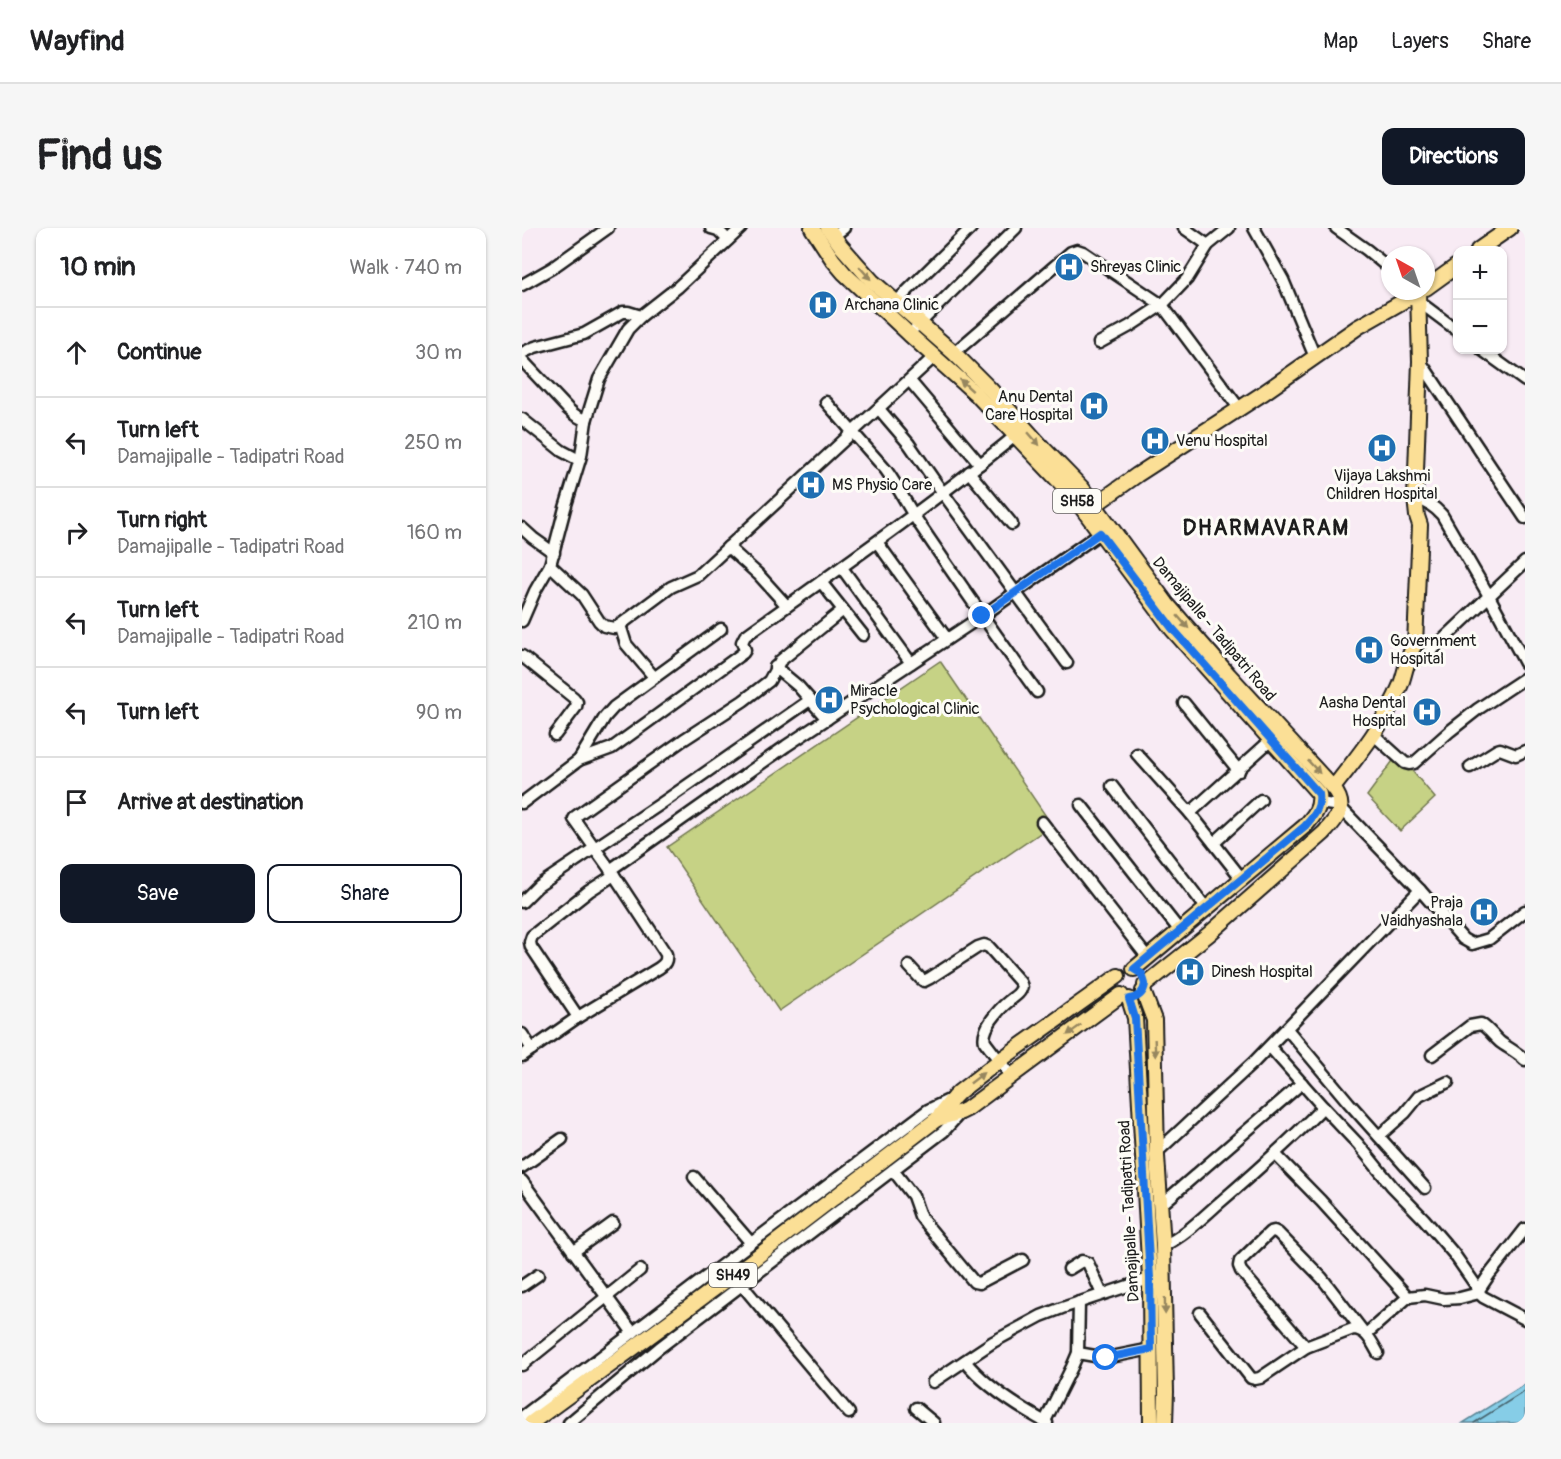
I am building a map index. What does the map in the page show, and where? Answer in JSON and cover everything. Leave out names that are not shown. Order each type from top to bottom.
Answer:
[{"type":"main road","name":"Damajipalle - Tadipatri Road","points":[[812,228],[838,267],[975,393],[1074,496],[1172,628],[1271,740],[1319,799]]},
{"type":"main road","points":[[1484,246],[1510,228]]},
{"type":"main road","name":"Damajipalle - Tadipatri Road","points":[[835,231],[872,281],[954,353],[1082,488],[1167,604],[1333,788],[1341,800],[1341,808]]},
{"type":"main road","points":[[1435,282],[1453,269]]},
{"type":"main road","points":[[1095,505],[1359,327],[1407,300]]},
{"type":"main road","points":[[1333,788],[1374,735],[1401,683],[1410,653],[1406,643],[1412,527],[1417,516],[1415,498],[1420,300]]},
{"type":"main road","points":[[1118,976],[1125,970],[1134,969],[1148,958],[1305,826],[1316,813],[1319,799]]},
{"type":"main road","points":[[1125,997],[1137,997],[1144,988],[1269,882],[1324,833],[1341,808]]},
{"type":"main road","name":"Damajipalle - Tadipatri Road","points":[[1134,969],[1142,974],[1154,1020],[1157,1146],[1163,1246],[1157,1276],[1151,1349],[1151,1423]]},
{"type":"main road","name":"Damajipalle - Tadipatri Road","points":[[1118,976],[1116,984],[1118,992],[1125,997],[1135,1018],[1142,1142],[1157,1276],[1166,1392],[1165,1423]]},
{"type":"main road","name":"SH49","points":[[531,1423],[733,1275],[934,1121],[954,1097],[999,1061],[1118,976]]},
{"type":"main road","name":"SH49","points":[[934,1121],[962,1112],[1125,997]]},
{"type":"main road","points":[[1142,1142],[1157,1146]]},
{"type":"street","points":[[522,285],[552,268],[608,228]]},
{"type":"street","points":[[711,228],[718,230],[728,240]]},
{"type":"street","points":[[523,616],[554,553],[579,460],[586,421],[599,379],[628,329],[678,287],[741,228]]},
{"type":"street","points":[[896,302],[971,228]]},
{"type":"street","points":[[909,334],[1016,228]]},
{"type":"street","points":[[1184,228],[1208,245]]},
{"type":"street","points":[[1100,343],[1141,320],[1162,305],[1187,279],[1208,245],[1228,228]]},
{"type":"street","points":[[1254,228],[1283,280],[1315,357]]},
{"type":"street","points":[[1336,228],[1381,261]]},
{"type":"street","points":[[954,353],[1077,249],[1162,305],[1239,408]]},
{"type":"street","points":[[1427,300],[1453,326]]},
{"type":"street","points":[[522,353],[535,347],[578,336],[623,312],[641,316]]},
{"type":"street","points":[[1488,354],[1525,381]]},
{"type":"street","points":[[550,565],[582,595],[604,626],[614,628],[620,625],[671,587],[698,575],[934,357]]},
{"type":"street","points":[[522,360],[567,409],[586,421]]},
{"type":"street","points":[[1420,361],[1525,518]]},
{"type":"street","points":[[910,381],[980,464]]},
{"type":"street","points":[[826,402],[895,482],[913,515],[1037,692]]},
{"type":"street","points":[[879,409],[909,444],[1067,663]]},
{"type":"street","points":[[522,419],[562,451],[579,460]]},
{"type":"street","points":[[522,803],[579,760],[612,748],[743,653],[742,638],[943,493],[1015,435]]},
{"type":"street","points":[[969,472],[1012,524]]},
{"type":"street","points":[[1415,498],[1435,507],[1442,515],[1525,663]]},
{"type":"street","points":[[522,528],[554,553]]},
{"type":"street","points":[[579,1017],[531,947],[532,936],[612,872],[786,746],[982,616],[1100,533]]},
{"type":"street","points":[[877,542],[946,639]]},
{"type":"street","points":[[728,547],[759,575],[787,606]]},
{"type":"street","points":[[1406,667],[1429,653],[1525,562]]},
{"type":"street","points":[[842,568],[911,663]]},
{"type":"street","points":[[822,582],[863,635]]},
{"type":"street","points":[[522,587],[535,591]]},
{"type":"street","points":[[522,1056],[579,1017],[664,965],[667,960],[666,954],[612,872],[575,822],[576,816],[769,681],[780,662],[843,610]]},
{"type":"street","points":[[620,625],[626,644],[654,677]]},
{"type":"street","points":[[579,760],[610,711],[721,629]]},
{"type":"street","points":[[522,656],[577,702],[576,707],[555,735]]},
{"type":"street","points":[[775,668],[798,686],[827,719]]},
{"type":"street","points":[[1374,735],[1405,763],[1414,763],[1478,709],[1525,678]]},
{"type":"street","points":[[522,902],[537,886],[810,700]]},
{"type":"street","points":[[1184,703],[1239,771]]},
{"type":"street","points":[[1190,813],[1271,740]]},
{"type":"street","points":[[1470,767],[1500,749],[1516,755],[1525,751]]},
{"type":"street","points":[[1137,754],[1190,813],[1242,879]]},
{"type":"street","points":[[1112,786],[1207,909]]},
{"type":"street","points":[[1333,788],[1319,799],[1341,808],[1420,890],[1463,939],[1472,944],[1489,939],[1525,911]]},
{"type":"street","points":[[1214,843],[1261,800]]},
{"type":"street","points":[[1082,805],[1180,931]]},
{"type":"street","points":[[1042,822],[1148,958]]},
{"type":"street","points":[[1157,1146],[1270,1047],[1420,890]]},
{"type":"street","points":[[909,966],[924,981],[978,947],[984,945],[989,947],[1022,987],[1021,991],[1002,1008],[983,1036],[985,1042],[1011,1076]]},
{"type":"street","points":[[1432,1054],[1470,1026],[1481,1024],[1501,1043],[1525,1060]]},
{"type":"street","points":[[1287,1029],[1425,1188]]},
{"type":"street","points":[[522,1034],[532,1049]]},
{"type":"street","points":[[1270,1047],[1454,1254],[1483,1297],[1525,1319]]},
{"type":"street","points":[[1379,1136],[1405,1113],[1419,1096],[1448,1082]]},
{"type":"street","points":[[1161,1205],[1302,1083]]},
{"type":"street","points":[[522,1417],[928,1110],[954,1097]]},
{"type":"street","points":[[1163,1246],[1172,1242],[1199,1220],[1275,1154],[1323,1107]]},
{"type":"street","points":[[569,1423],[659,1348],[944,1131],[962,1112]]},
{"type":"street","points":[[522,1167],[562,1139]]},
{"type":"street","points":[[1275,1154],[1408,1297]]},
{"type":"street","points":[[893,1170],[913,1196],[920,1216],[974,1282],[979,1283],[1023,1260]]},
{"type":"street","points":[[694,1177],[751,1243]]},
{"type":"street","points":[[522,1181],[633,1333]]},
{"type":"street","points":[[573,1252],[613,1222]]},
{"type":"street","points":[[1364,1332],[1408,1297],[1425,1295],[1444,1299],[1460,1298],[1479,1291],[1525,1229]]},
{"type":"street","points":[[1306,1347],[1239,1266],[1240,1262],[1270,1232],[1278,1233],[1322,1278],[1378,1353]]},
{"type":"street","points":[[1069,1269],[1082,1261],[1088,1263],[1102,1294]]},
{"type":"street","points":[[522,1365],[640,1270]]},
{"type":"street","points":[[522,1286],[538,1275]]},
{"type":"street","points":[[933,1382],[1019,1328],[1047,1314],[1157,1276]]},
{"type":"street","points":[[742,1285],[849,1413]]},
{"type":"street","points":[[965,1361],[982,1379],[1045,1423],[1078,1353],[1079,1302]]},
{"type":"street","points":[[1200,1313],[1251,1378],[1255,1379],[1260,1378],[1306,1347],[1353,1329],[1364,1332]]},
{"type":"street","points":[[1078,1353],[1106,1358],[1151,1349]]},
{"type":"street","points":[[915,1408],[934,1423]]},
{"type":"green space","points":[[940,661],[1052,825],[779,1011],[667,847]]},
{"type":"green space","points":[[1398,754],[1435,798],[1400,831],[1367,796]]},
{"type":"water","points":[[1525,1384],[1525,1423],[1463,1423]]},
{"type":"place","name":"Shreyas Clinic","points":[[1069,267]]},
{"type":"place","name":"Archana Clinic","points":[[823,305]]},
{"type":"place","name":"Anu Dental Care Hospital","points":[[1094,406]]},
{"type":"place","name":"Venu Hospital","points":[[1155,441]]},
{"type":"place","name":"Vijaya Lakshmi Children Hospital","points":[[1382,448]]},
{"type":"place","name":"MS Physio Care","points":[[811,485]]},
{"type":"place","name":"Government Hospital","points":[[1369,650]]},
{"type":"place","name":"Miracle Psychological Clinic","points":[[829,700]]},
{"type":"place","name":"Aasha Dental Hospital","points":[[1427,712]]},
{"type":"place","name":"Praja Vaidhyashala","points":[[1484,912]]},
{"type":"place","name":"Dinesh Hospital","points":[[1190,972]]},
{"type":"district","name":"DHARMAVARAM","points":[[1266,528]]},
{"type":"route","points":[[982,616],[1100,533],[1172,628],[1319,794],[1320,803],[1316,813],[1305,826],[1134,969],[1142,974],[1145,980],[1141,994],[1129,999],[1135,1018],[1150,1278],[1151,1349],[1106,1358]]}]
